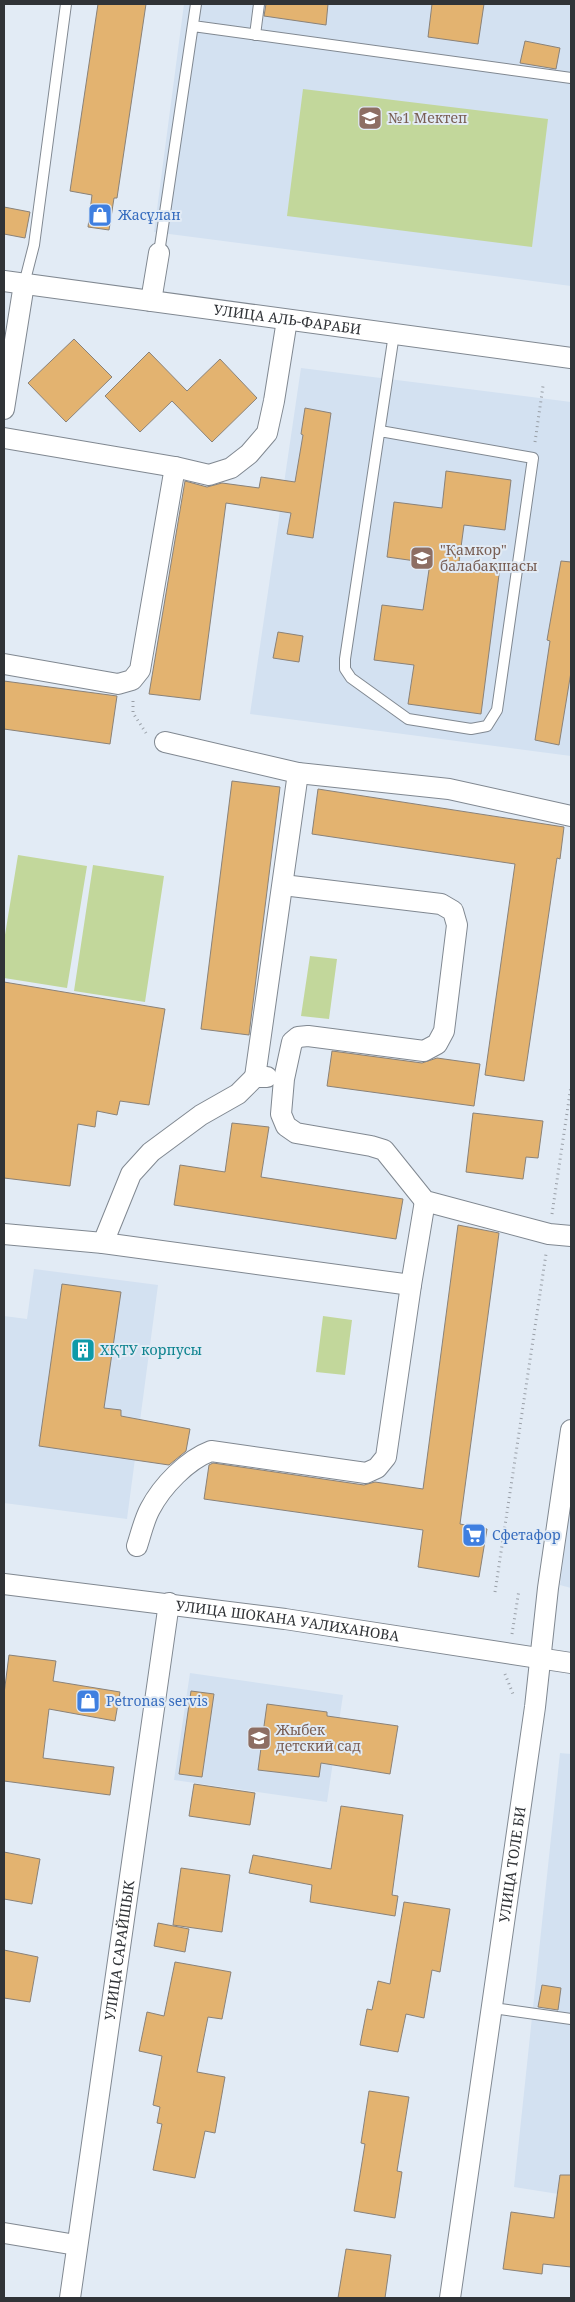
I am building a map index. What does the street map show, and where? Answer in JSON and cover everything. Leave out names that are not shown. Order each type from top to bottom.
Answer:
[{"type":"street","points":[[151,301],[158,253]]},
{"type":"street","name":"УЛИЦА АЛЬ-ФАРАБИ","points":[[4,281],[571,358]]},
{"type":"street","points":[[4,409],[24,284]]},
{"type":"street","points":[[4,438],[175,467],[209,475],[232,468],[249,454],[267,433],[287,320]]},
{"type":"street","points":[[4,664],[118,684],[132,680],[140,670],[175,467]]},
{"type":"street","points":[[165,742],[298,773],[449,789],[571,816]]},
{"type":"street","points":[[102,1243],[131,1174],[144,1160],[201,1115],[238,1094],[255,1078],[284,885],[298,773]]},
{"type":"street","points":[[284,885],[441,904],[453,911],[457,925],[444,1031],[437,1044],[424,1050],[308,1036],[298,1037],[292,1042],[284,1079],[281,1114],[286,1126],[296,1133],[384,1150],[425,1201],[549,1234],[571,1236]]},
{"type":"street","points":[[255,1078],[284,1079]]},
{"type":"street","points":[[137,1546],[150,1510],[162,1491],[186,1466],[211,1450],[366,1473],[382,1463],[386,1457],[425,1201]]},
{"type":"street","points":[[4,1234],[102,1243],[411,1285]]},
{"type":"street","name":"УЛИЦА ТОЛЕ БИ","points":[[450,2298],[493,2008],[541,1658],[548,1588],[571,1430]]},
{"type":"street","name":"УЛИЦА ШОКАНА УАЛИХАНОВА","points":[[4,1584],[169,1603],[571,1663]]},
{"type":"street","name":"УЛИЦА САРАЙШЫК","points":[[70,2298],[76,2245],[169,1603]]},
{"type":"street","points":[[4,2233],[76,2245]]},
{"type":"lane","points":[[24,284],[34,245],[66,4]]},
{"type":"lane","points":[[158,253],[196,4]]},
{"type":"lane","points":[[255,35],[259,4]]},
{"type":"lane","points":[[193,26],[571,78]]},
{"type":"lane","points":[[380,431],[533,458],[497,710],[487,726],[471,729],[408,719],[351,678],[345,669],[394,334]]},
{"type":"lane","points":[[493,2008],[571,2019]]},
{"type":"path","points":[[533,458],[543,386]]},
{"type":"path","points":[[132,680],[133,713],[144,732],[165,742]]},
{"type":"path","points":[[495,1592],[571,1086]]},
{"type":"shaded area","name":"№1 Мектеп","points":[[184,4],[571,4],[571,286],[154,232]]},
{"type":"shaded area","name":"\"Қамкор\" балабақшасы","points":[[301,368],[571,402],[571,756],[250,714]]},
{"type":"shaded area","points":[[34,1269],[158,1285],[127,1519],[4,1503],[4,1316],[27,1319]]},
{"type":"shaded area","points":[[571,1500],[571,1588],[560,1585]]},
{"type":"shaded area","name":"Жыбек детский сад","points":[[190,1673],[343,1695],[327,1802],[174,1780]]},
{"type":"shaded area","points":[[560,1753],[571,1754],[571,2196],[514,2187]]},
{"type":"green space","points":[[303,89],[548,119],[532,247],[287,216]]},
{"type":"green space","points":[[18,855],[87,866],[67,988],[4,978],[4,941]]},
{"type":"green space","points":[[93,865],[164,876],[145,1002],[74,991]]},
{"type":"green space","points":[[310,956],[337,959],[329,1019],[301,1016]]},
{"type":"green space","points":[[323,1316],[352,1320],[345,1375],[316,1372]]},
{"type":"building","points":[[98,4],[146,4],[117,198],[114,198],[109,230],[88,227],[92,195],[70,191]]},
{"type":"building","points":[[266,4],[328,4],[326,25],[264,16]]},
{"type":"building","points":[[432,4],[484,4],[478,44],[428,37]]},
{"type":"building","points":[[525,41],[560,48],[556,69],[520,63]]},
{"type":"building","points":[[4,207],[30,212],[25,238],[4,234]]},
{"type":"building","points":[[74,339],[112,377],[66,422],[28,383]]},
{"type":"building","points":[[149,352],[187,391],[220,359],[257,398],[212,442],[172,401],[140,432],[105,396]]},
{"type":"building","points":[[305,408],[331,413],[313,538],[287,534],[291,513],[226,503],[200,700],[149,694],[185,481],[207,487],[222,483],[259,488],[261,477],[295,482],[303,435],[301,434]]},
{"type":"building","points":[[446,471],[511,480],[505,530],[464,525],[459,562],[500,567],[481,714],[408,704],[414,665],[374,660],[382,605],[423,610],[430,563],[387,557],[394,502],[442,508]]},
{"type":"building","points":[[561,561],[571,562],[571,672],[559,745],[535,740],[550,641],[547,640]]},
{"type":"building","points":[[278,632],[303,636],[299,662],[273,658]]},
{"type":"building","points":[[4,681],[117,696],[110,744],[4,729]]},
{"type":"building","points":[[232,781],[280,787],[249,1035],[201,1029]]},
{"type":"building","points":[[318,789],[564,827],[560,859],[557,858],[524,1081],[485,1075],[515,864],[312,834]]},
{"type":"building","points":[[4,982],[165,1009],[149,1105],[120,1101],[117,1115],[97,1111],[95,1127],[78,1124],[70,1186],[4,1178]]},
{"type":"building","points":[[332,1051],[422,1063],[437,1058],[480,1064],[474,1106],[327,1086]]},
{"type":"building","points":[[473,1113],[543,1121],[538,1158],[526,1157],[523,1179],[466,1172]]},
{"type":"building","points":[[232,1123],[269,1127],[261,1177],[403,1199],[396,1239],[174,1205],[180,1165],[225,1172]]},
{"type":"building","points":[[458,1225],[499,1233],[460,1524],[487,1529],[479,1577],[418,1567],[423,1530],[204,1499],[209,1465],[213,1463],[364,1485],[375,1482],[423,1489]]},
{"type":"building","name":"ХҚТУ корпусы","points":[[62,1284],[121,1292],[104,1408],[121,1410],[121,1416],[190,1429],[186,1451],[169,1465],[39,1446]]},
{"type":"building","points":[[9,1655],[56,1661],[53,1681],[120,1692],[115,1721],[49,1709],[43,1758],[114,1767],[110,1795],[4,1781],[4,1694]]},
{"type":"building","points":[[191,1691],[214,1694],[202,1777],[179,1774]]},
{"type":"building","points":[[267,1704],[327,1712],[327,1716],[398,1726],[390,1774],[321,1763],[319,1777],[258,1770]]},
{"type":"building","points":[[194,1784],[255,1793],[250,1825],[189,1816]]},
{"type":"building","points":[[341,1806],[403,1815],[392,1895],[398,1896],[395,1916],[310,1902],[312,1885],[249,1873],[253,1855],[331,1869]]},
{"type":"building","points":[[4,1852],[40,1859],[32,1904],[4,1899]]},
{"type":"building","points":[[181,1868],[230,1875],[222,1932],[173,1925]]},
{"type":"building","points":[[404,1902],[450,1909],[440,1972],[432,1970],[424,2018],[406,2014],[398,2052],[360,2045],[367,2009],[372,2010],[378,1981],[390,1984]]},
{"type":"building","points":[[158,1923],[189,1929],[185,1952],[154,1946]]},
{"type":"building","points":[[4,1950],[38,1957],[30,2002],[4,1998]]},
{"type":"building","points":[[175,1962],[231,1972],[222,2019],[208,2017],[197,2072],[225,2077],[215,2133],[205,2131],[195,2178],[153,2170],[162,2124],[157,2123],[160,2107],[153,2105],[162,2056],[139,2051],[147,2012],[164,2016]]},
{"type":"building","points":[[542,1985],[561,1988],[558,2010],[538,2007]]},
{"type":"building","points":[[369,2091],[409,2097],[397,2171],[402,2172],[395,2218],[354,2211],[365,2144],[361,2143]]},
{"type":"building","points":[[560,2175],[571,2175],[571,2267],[543,2264],[542,2274],[503,2269],[511,2212],[554,2218]]},
{"type":"building","points":[[346,2249],[391,2255],[385,2298],[338,2298]]},
{"type":"place","name":"№1 Мектеп","points":[[370,118]]},
{"type":"place","name":"Жасұлан","points":[[100,215]]},
{"type":"place","name":"\"Қамкор\" балабақшасы","points":[[422,558]]},
{"type":"place","name":"ХҚТУ корпусы","points":[[83,1350]]},
{"type":"place","name":"Сфетафор","points":[[474,1535]]},
{"type":"place","name":"Petronas servis","points":[[88,1701]]},
{"type":"place","name":"Жыбек детский сад","points":[[259,1738]]}]
